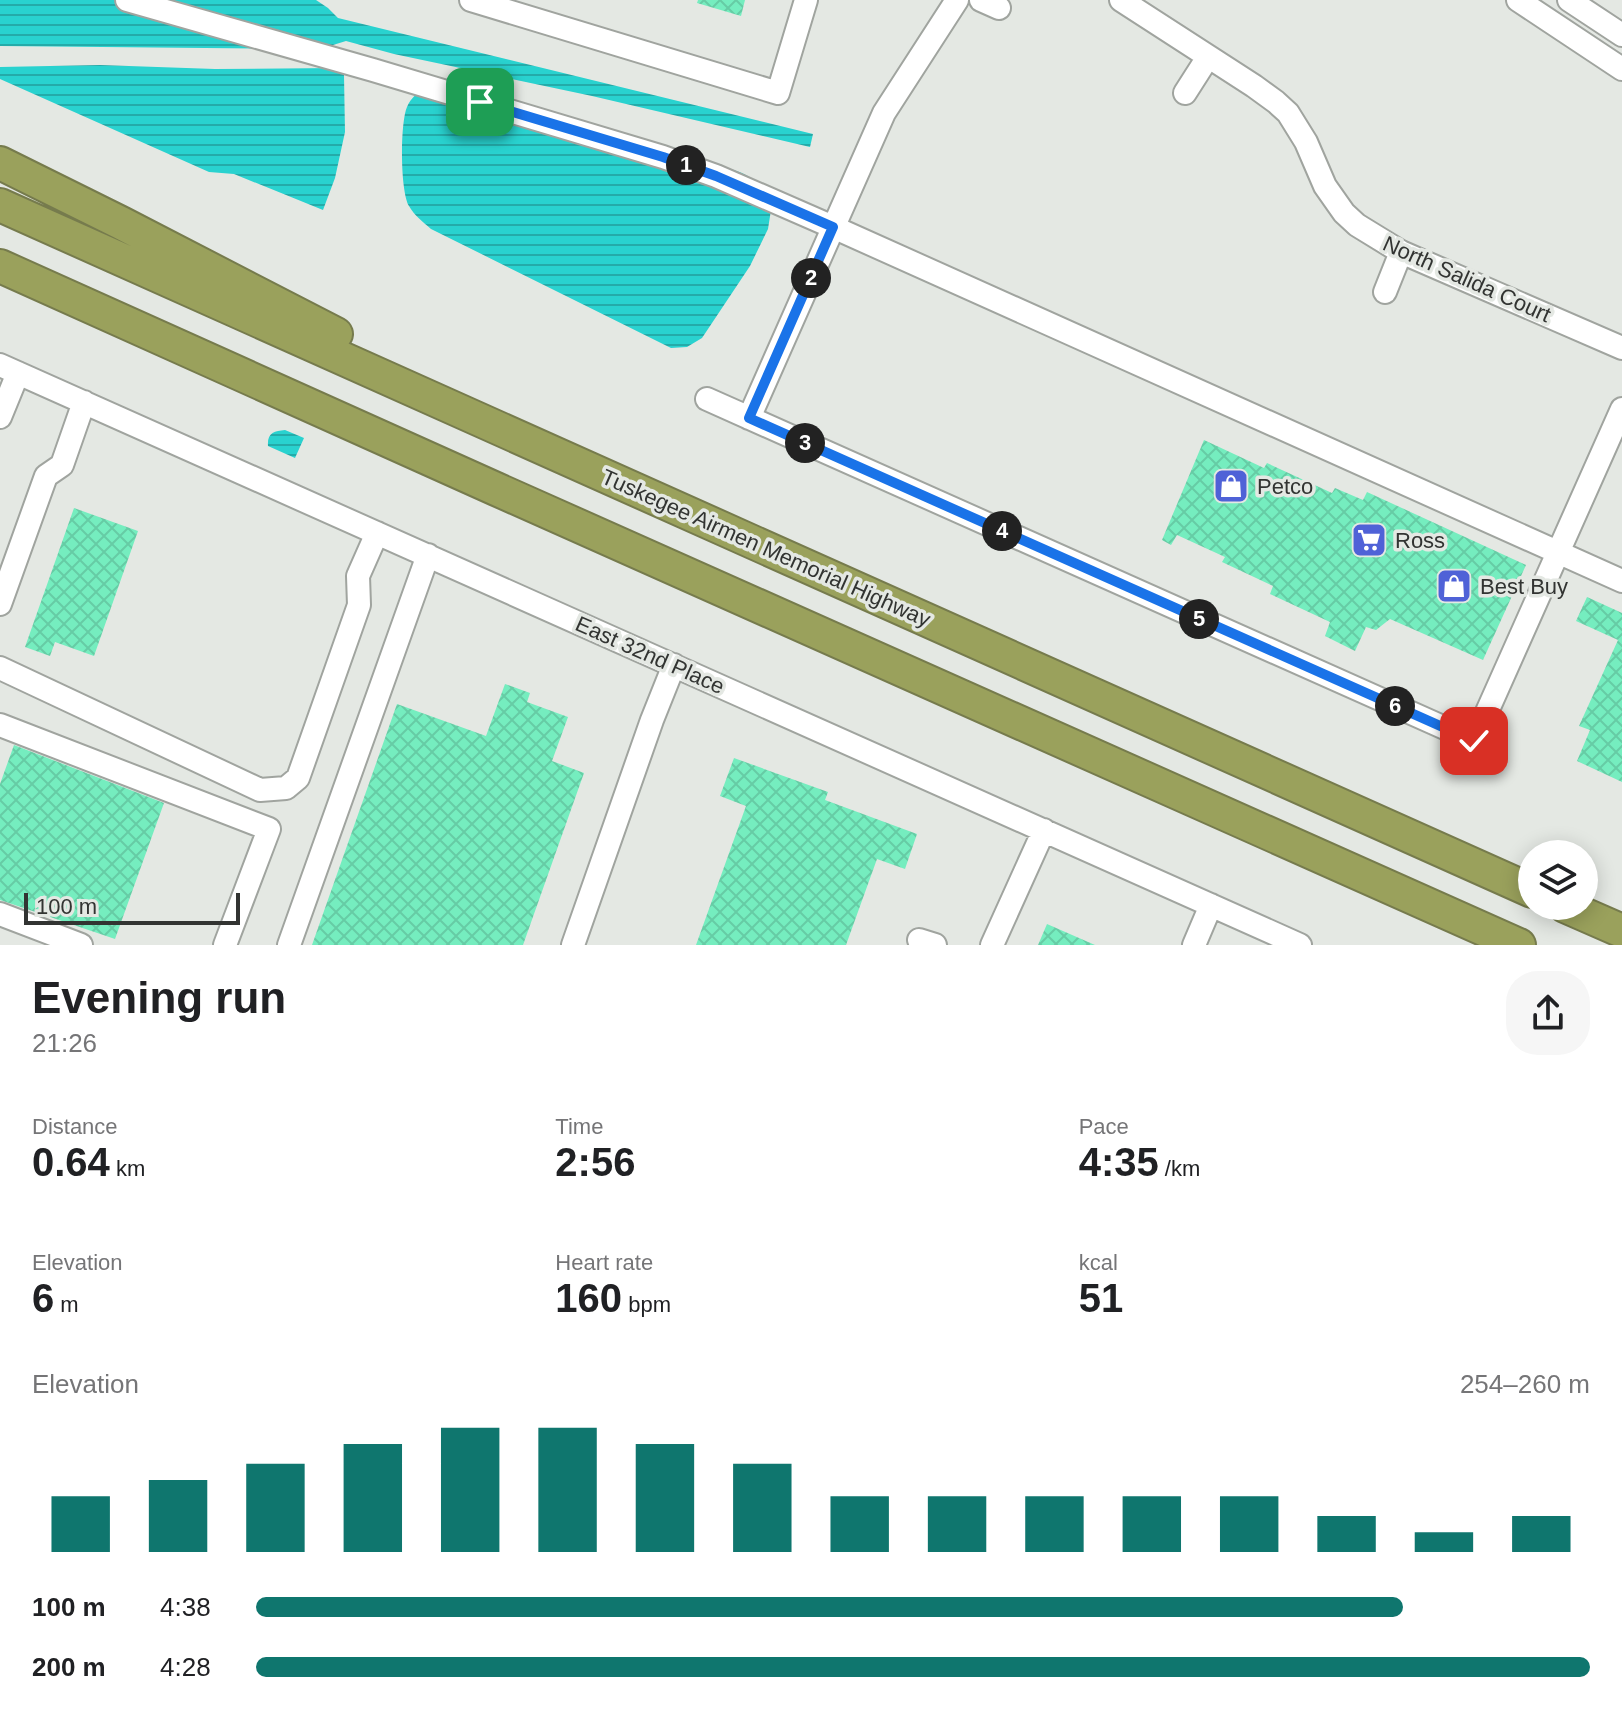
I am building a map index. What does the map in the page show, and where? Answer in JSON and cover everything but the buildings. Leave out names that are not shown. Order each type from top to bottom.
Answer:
[{"type":"highway","points":[[0,163],[175,250],[630,486]]},
{"type":"highway","name":"Tuskegee Airmen Memorial Highway","points":[[0,205],[1518,885]]},
{"type":"highway","points":[[0,266],[1519,945]]},
{"type":"highway","points":[[0,291],[247,386],[496,489]]},
{"type":"highway","points":[[1597,920],[1622,931]]},
{"type":"street","points":[[127,0],[373,70],[663,157],[716,176],[1622,581]]},
{"type":"street","points":[[471,0],[778,93],[806,0]]},
{"type":"street","points":[[749,418],[884,113],[957,0]]},
{"type":"street","name":"North Salida Court","points":[[1121,0],[1254,86],[1288,113],[1306,142],[1325,186],[1344,213],[1374,237],[1401,252],[1622,348]]},
{"type":"street","points":[[1518,0],[1622,69]]},
{"type":"street","points":[[1569,0],[1622,35]]},
{"type":"street","points":[[1185,93],[1208,57]]},
{"type":"street","points":[[1385,292],[1401,252]]},
{"type":"street","points":[[0,417],[9,369]]},
{"type":"street","name":"East 32nd Place","points":[[9,369],[1300,945]]},
{"type":"street","points":[[707,399],[1474,741],[1622,409]]},
{"type":"street","points":[[0,604],[46,476],[62,465],[84,402]]},
{"type":"street","points":[[0,668],[260,790],[286,788],[298,778],[359,605],[358,576],[377,533]]},
{"type":"street","points":[[289,945],[428,555]]},
{"type":"street","points":[[573,945],[674,665]]},
{"type":"street","points":[[0,725],[269,829],[225,945]]},
{"type":"street","points":[[992,945],[1044,830]]},
{"type":"street","points":[[1194,945],[1211,905]]},
{"type":"street","points":[[0,914],[44,938],[81,945]]},
{"type":"water","points":[[0,0],[316,0],[338,18],[813,134],[810,147],[346,41],[320,49],[0,46]]},
{"type":"water","points":[[100,65],[215,69],[337,68],[344,75],[345,132],[335,178],[323,210],[234,174],[209,172],[0,79],[0,67]]},
{"type":"water","points":[[424,89],[442,89],[668,146],[757,181],[768,196],[771,210],[768,229],[750,266],[702,338],[687,347],[671,348],[431,229],[422,221],[406,198],[402,141],[407,107],[414,96]]},
{"type":"water","points":[[285,430],[304,438],[295,458],[268,446],[272,434]]},
{"type":"place","name":"Petco","points":[[1231,486]]},
{"type":"place","name":"Ross","points":[[1369,540]]},
{"type":"place","name":"Best Buy","points":[[1454,586]]},
{"type":"route","points":[[480,102],[663,157],[716,176],[833,227],[749,418],[1474,741]]}]
